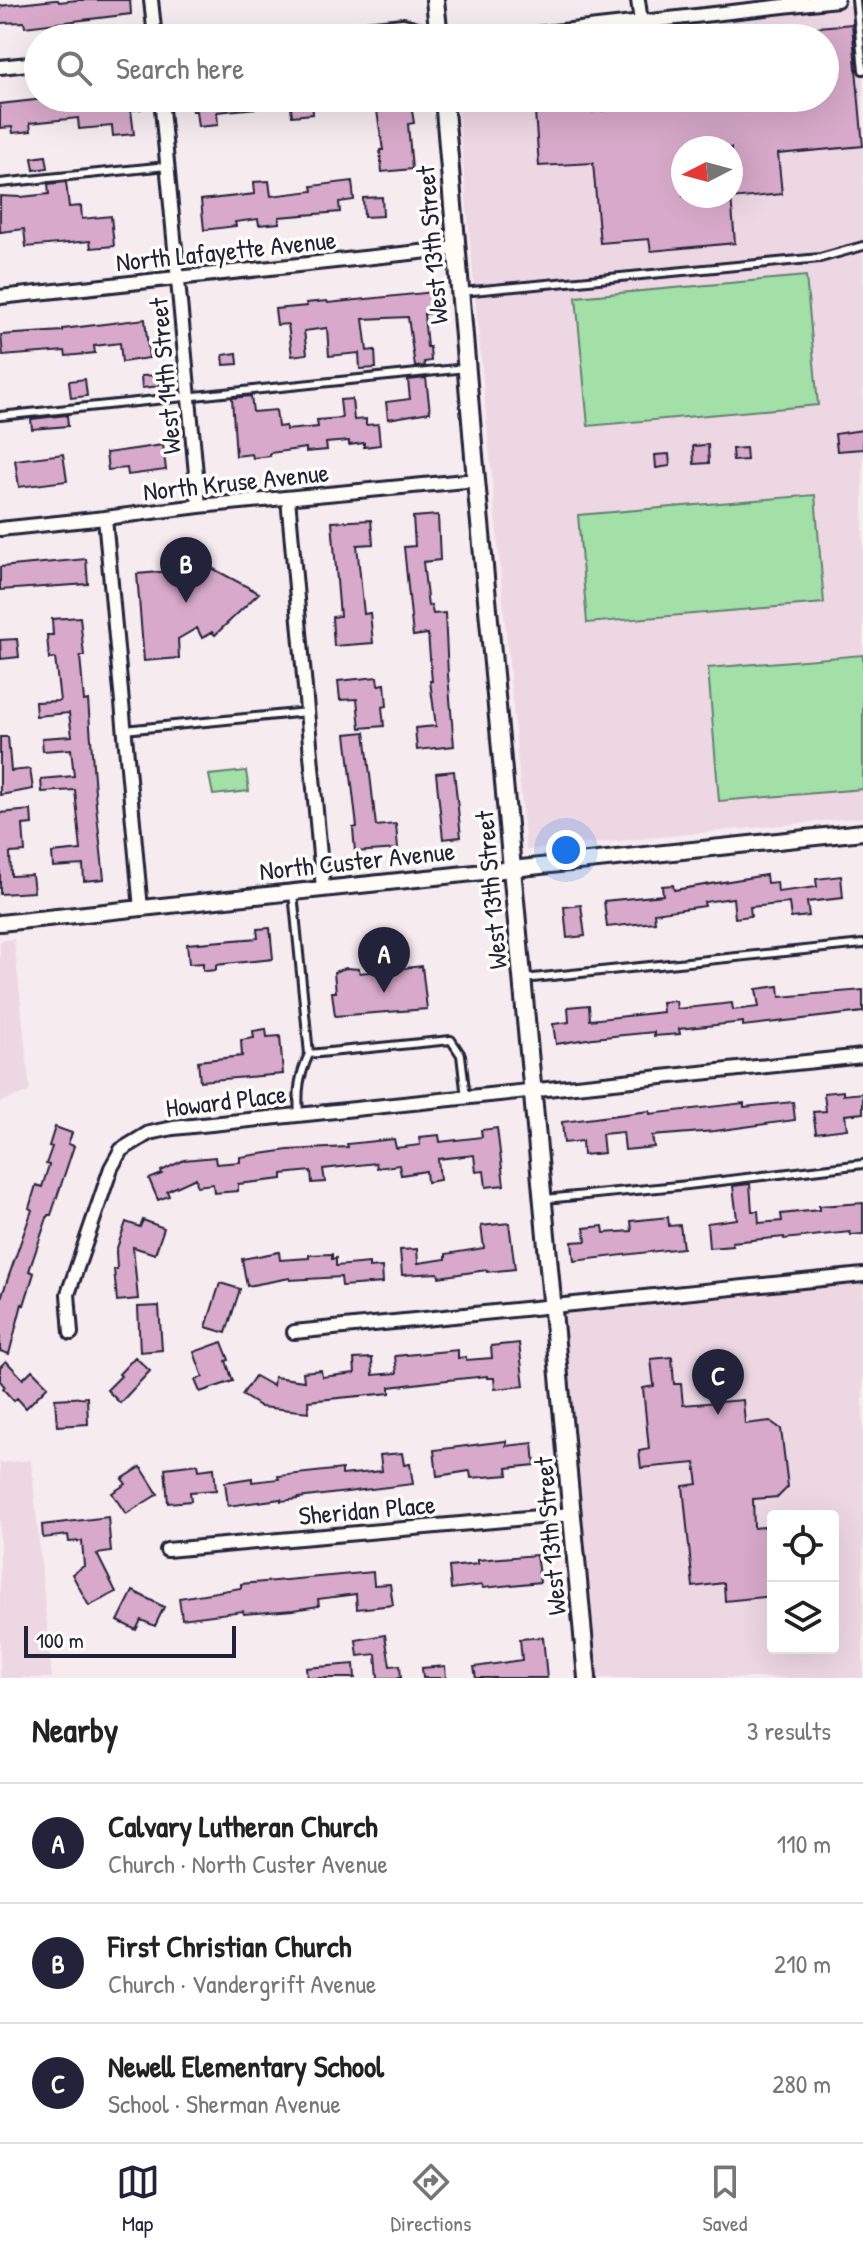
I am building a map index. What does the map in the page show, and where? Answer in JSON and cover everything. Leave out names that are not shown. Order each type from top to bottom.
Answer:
[{"type":"main road","points":[[435,0],[438,24]]},
{"type":"main road","name":"West 13th Street","points":[[445,112],[476,480],[587,1678]]},
{"type":"street","points":[[151,0],[154,24]]},
{"type":"street","points":[[638,0],[641,22]]},
{"type":"street","points":[[623,24],[837,0]]},
{"type":"street","points":[[0,67],[24,64]]},
{"type":"street","name":"West 14th Street","points":[[162,112],[199,506]]},
{"type":"street","name":"North Lafayette Avenue","points":[[0,297],[457,248]]},
{"type":"street","name":"North Kruse Avenue","points":[[0,529],[199,506],[476,480]]},
{"type":"street","points":[[288,498],[323,889]]},
{"type":"street","points":[[105,518],[141,909]]},
{"type":"street","name":"North Custer Avenue","points":[[0,923],[863,832]]},
{"type":"street","name":"Howard Place","points":[[71,1333],[68,1294],[111,1168],[121,1150],[149,1133],[863,1056]]},
{"type":"street","points":[[294,1332],[863,1275]]},
{"type":"street","name":"Sheridan Place","points":[[167,1550],[572,1514]]},
{"type":"lane","points":[[856,0],[863,70]]},
{"type":"lane","points":[[0,183],[167,166]]},
{"type":"lane","points":[[460,292],[820,258],[863,246]]},
{"type":"lane","points":[[0,416],[467,368]]},
{"type":"lane","points":[[124,730],[307,712]]},
{"type":"lane","points":[[293,892],[309,1054],[297,1093],[299,1115]]},
{"type":"lane","points":[[523,979],[863,944]]},
{"type":"lane","points":[[309,1054],[451,1040],[461,1055],[466,1098]]},
{"type":"lane","points":[[543,1199],[863,1164]]},
{"type":"shaded area","points":[[863,4],[863,817],[526,850],[458,112],[839,112],[839,24],[656,24]]},
{"type":"shaded area","points":[[14,939],[30,1091],[0,1102],[0,941]]},
{"type":"shaded area","points":[[863,1283],[863,1678],[598,1678],[563,1314]]},
{"type":"shaded area","points":[[31,1460],[52,1678],[0,1678],[0,1463]]},
{"type":"green space","points":[[806,276],[818,405],[588,426],[576,297]]},
{"type":"green space","points":[[815,495],[824,603],[587,623],[578,515]]},
{"type":"green space","points":[[863,655],[863,789],[719,801],[708,668]]},
{"type":"green space","points":[[246,771],[249,791],[213,795],[209,775]]},
{"type":"building","points":[[58,0],[130,0],[131,14],[49,24],[0,23],[0,6]]},
{"type":"building","points":[[852,24],[863,146],[778,154],[782,194],[743,198],[743,136],[671,136],[671,208],[732,208],[735,243],[651,251],[649,239],[600,243],[593,163],[539,166],[535,112],[839,112],[839,25]]},
{"type":"building","points":[[24,101],[24,112],[131,112],[134,134],[113,136],[112,126],[79,129],[78,118],[30,123],[31,131],[13,133],[12,127],[0,128],[0,104]]},
{"type":"building","points":[[196,112],[217,112],[218,125],[198,127]]},
{"type":"building","points":[[292,112],[313,112],[313,114],[292,116]]},
{"type":"building","points":[[377,112],[412,112],[414,123],[408,124],[412,169],[382,172],[380,150],[383,150]]},
{"type":"building","points":[[46,156],[48,168],[34,170],[32,158]]},
{"type":"building","points":[[269,181],[271,196],[313,191],[312,186],[352,181],[354,200],[339,202],[340,212],[279,217],[279,223],[259,225],[258,219],[235,222],[236,226],[204,230],[201,200],[255,194],[254,182]]},
{"type":"building","points":[[66,182],[69,207],[81,206],[82,219],[111,216],[114,246],[91,248],[90,241],[26,247],[24,229],[0,232],[0,196],[49,194],[48,184]]},
{"type":"building","points":[[382,197],[383,216],[364,217],[363,198]]},
{"type":"building","points":[[434,292],[432,314],[424,314],[431,361],[424,362],[425,366],[415,367],[408,317],[363,319],[367,351],[375,350],[376,368],[360,369],[359,353],[329,356],[327,328],[304,331],[307,354],[292,356],[288,324],[277,325],[275,309],[307,306],[306,303]]},
{"type":"building","points":[[145,319],[149,358],[122,362],[120,343],[94,346],[95,353],[66,356],[65,351],[3,356],[1,335],[63,331]]},
{"type":"building","points":[[237,353],[238,364],[224,365],[223,355]]},
{"type":"building","points":[[159,375],[160,386],[142,388],[141,376]]},
{"type":"building","points":[[426,378],[430,412],[388,419],[386,402],[410,399],[408,380]]},
{"type":"building","points":[[85,379],[87,396],[71,398],[69,381]]},
{"type":"building","points":[[251,396],[253,412],[276,410],[278,427],[286,426],[286,430],[318,427],[317,420],[342,418],[340,400],[352,399],[354,420],[366,419],[366,425],[378,424],[380,445],[364,447],[364,443],[349,445],[349,441],[326,443],[327,450],[306,452],[306,448],[253,458],[252,454],[236,456],[232,398]]},
{"type":"building","points":[[67,415],[68,426],[32,429],[31,419]]},
{"type":"building","points":[[863,430],[863,449],[837,451],[835,434]]},
{"type":"building","points":[[163,445],[166,470],[128,475],[127,468],[108,470],[106,453]]},
{"type":"building","points":[[708,445],[709,463],[694,464],[693,446]]},
{"type":"building","points":[[746,448],[747,460],[733,461],[732,449]]},
{"type":"building","points":[[63,454],[67,481],[19,487],[15,460]]},
{"type":"building","points":[[669,454],[670,466],[656,468],[655,455]]},
{"type":"building","points":[[438,515],[440,560],[423,562],[428,606],[431,605],[433,614],[445,613],[454,746],[417,750],[415,728],[436,726],[428,634],[413,636],[404,547],[415,546],[413,517]]},
{"type":"building","points":[[371,520],[373,544],[357,545],[364,614],[370,613],[373,643],[334,646],[332,617],[340,616],[332,522]]},
{"type":"building","points":[[86,559],[88,584],[0,590],[0,567]]},
{"type":"building","points":[[197,567],[207,571],[210,567],[259,593],[215,635],[212,632],[202,638],[197,628],[178,639],[179,658],[144,661],[137,574]]},
{"type":"building","points":[[80,617],[84,701],[88,700],[104,879],[84,881],[83,865],[53,867],[52,853],[81,850],[75,790],[42,792],[41,779],[74,776],[71,749],[43,751],[42,738],[72,736],[69,713],[36,716],[35,702],[60,701],[55,658],[49,659],[47,635],[53,635],[52,619]]},
{"type":"building","points":[[17,639],[19,657],[1,659],[0,640]]},
{"type":"building","points":[[377,677],[378,685],[385,684],[387,706],[382,707],[384,726],[360,728],[357,699],[340,700],[338,681]]},
{"type":"building","points":[[365,732],[376,826],[396,824],[398,849],[355,852],[353,828],[357,827],[346,734]]},
{"type":"building","points":[[0,737],[8,737],[11,771],[30,769],[33,789],[0,795]]},
{"type":"building","points":[[454,771],[461,837],[443,839],[436,773]]},
{"type":"building","points":[[31,810],[32,824],[23,825],[25,852],[10,853],[11,876],[32,875],[34,892],[0,894],[0,813]]},
{"type":"building","points":[[766,875],[767,883],[777,882],[778,892],[817,887],[816,879],[841,876],[843,898],[807,902],[809,916],[791,918],[789,903],[750,907],[751,916],[735,918],[733,898],[704,902],[705,906],[654,913],[655,922],[607,927],[604,901],[663,895],[662,886],[673,885],[674,890]]},
{"type":"building","points":[[581,905],[585,936],[567,938],[564,907]]},
{"type":"building","points":[[270,928],[273,959],[216,965],[216,970],[206,971],[203,970],[203,963],[189,964],[187,944],[258,938],[257,929]]},
{"type":"building","points":[[422,966],[427,1009],[335,1016],[332,992],[336,992],[334,972],[346,968],[359,969],[360,973]]},
{"type":"building","points":[[779,986],[780,997],[863,990],[863,1012],[743,1026],[743,1022],[679,1029],[680,1034],[654,1036],[654,1032],[556,1044],[553,1024],[569,1022],[568,1007],[589,1005],[590,1020],[663,1012],[662,1002],[676,1001],[677,1009],[732,1003],[733,1010],[759,1007],[756,989]]},
{"type":"building","points":[[266,1029],[267,1037],[280,1036],[283,1074],[200,1081],[198,1061],[242,1056],[241,1040],[254,1038],[253,1031]]},
{"type":"building","points":[[843,1091],[843,1095],[863,1093],[863,1113],[845,1115],[847,1129],[816,1133],[813,1112],[826,1111],[824,1093]]},
{"type":"building","points":[[793,1102],[795,1120],[652,1136],[654,1147],[625,1150],[623,1132],[602,1134],[604,1153],[583,1155],[582,1141],[564,1143],[562,1122],[650,1111],[650,1114],[744,1103],[744,1107]]},
{"type":"building","points":[[55,1127],[72,1133],[68,1144],[74,1146],[29,1271],[34,1273],[9,1354],[0,1351],[0,1301],[32,1210],[29,1208],[36,1185],[42,1187],[49,1165],[46,1164]]},
{"type":"building","points":[[497,1128],[504,1185],[486,1187],[484,1171],[476,1172],[474,1155],[438,1159],[440,1180],[427,1182],[426,1171],[401,1175],[399,1165],[377,1168],[376,1163],[323,1169],[325,1182],[312,1183],[311,1171],[282,1174],[282,1179],[238,1184],[238,1191],[214,1193],[213,1184],[197,1186],[196,1178],[167,1191],[169,1196],[158,1200],[149,1179],[184,1160],[215,1157],[216,1164],[240,1162],[240,1157],[288,1150],[348,1147],[347,1144],[394,1139],[396,1148],[420,1145],[419,1137],[439,1135],[440,1142],[482,1137],[481,1130]]},
{"type":"building","points":[[750,1184],[752,1211],[758,1211],[759,1223],[782,1221],[781,1214],[819,1210],[819,1206],[863,1203],[863,1234],[851,1235],[850,1232],[784,1237],[732,1242],[733,1246],[709,1248],[707,1223],[737,1219],[733,1186]]},
{"type":"building","points":[[668,1217],[669,1226],[680,1225],[683,1248],[574,1261],[572,1242],[586,1241],[584,1228],[603,1226],[604,1233],[632,1231],[631,1221]]},
{"type":"building","points":[[143,1220],[164,1228],[155,1254],[133,1247],[138,1299],[117,1301],[116,1251],[126,1222],[140,1227]]},
{"type":"building","points":[[509,1223],[515,1269],[439,1277],[438,1273],[402,1275],[400,1250],[417,1249],[418,1263],[446,1259],[446,1254],[484,1248],[481,1226]]},
{"type":"building","points":[[279,1252],[280,1260],[332,1254],[332,1259],[336,1258],[336,1266],[369,1263],[369,1268],[382,1267],[383,1283],[342,1286],[341,1277],[290,1278],[247,1286],[242,1259]]},
{"type":"building","points":[[220,1283],[240,1289],[226,1333],[206,1327]]},
{"type":"building","points":[[159,1306],[162,1350],[140,1352],[138,1307]]},
{"type":"building","points":[[222,1342],[233,1381],[200,1392],[195,1380],[203,1377],[194,1352]]},
{"type":"building","points":[[519,1343],[524,1386],[495,1389],[494,1378],[487,1376],[438,1381],[390,1387],[390,1393],[308,1401],[309,1412],[261,1407],[242,1395],[255,1376],[273,1386],[274,1377],[304,1381],[303,1372],[321,1370],[322,1377],[355,1373],[354,1359],[372,1358],[373,1375],[397,1373],[395,1356],[458,1350],[458,1358],[466,1357],[466,1360],[492,1358],[491,1346]]},
{"type":"building","points":[[135,1357],[150,1371],[120,1403],[107,1390]]},
{"type":"building","points":[[672,1357],[674,1384],[681,1384],[683,1405],[743,1400],[745,1424],[770,1421],[781,1429],[788,1487],[778,1497],[753,1499],[754,1528],[767,1527],[767,1597],[725,1601],[724,1583],[693,1587],[683,1486],[698,1484],[695,1463],[641,1468],[639,1451],[649,1449],[643,1388],[654,1386],[651,1359]]},
{"type":"building","points":[[6,1361],[23,1379],[32,1370],[48,1386],[26,1408],[3,1389],[0,1367]]},
{"type":"building","points":[[87,1397],[88,1424],[57,1426],[55,1399]]},
{"type":"building","points":[[506,1441],[506,1446],[533,1443],[535,1465],[507,1468],[508,1475],[471,1478],[470,1471],[437,1476],[434,1450]]},
{"type":"building","points":[[402,1453],[404,1465],[410,1464],[413,1484],[228,1506],[225,1482],[252,1478],[252,1482],[279,1479],[278,1476],[342,1469],[342,1475],[382,1471],[380,1455]]},
{"type":"building","points":[[198,1464],[199,1470],[214,1468],[216,1490],[190,1492],[191,1501],[168,1503],[165,1468]]},
{"type":"building","points":[[141,1467],[158,1494],[126,1514],[112,1493],[126,1484],[122,1479]]},
{"type":"building","points":[[108,1517],[111,1552],[97,1554],[116,1592],[89,1606],[72,1574],[84,1566],[82,1541],[69,1542],[68,1535],[43,1538],[42,1525]]},
{"type":"building","points":[[536,1555],[540,1582],[451,1589],[449,1567],[478,1564],[478,1560]]},
{"type":"building","points":[[373,1572],[374,1585],[390,1584],[393,1605],[357,1609],[356,1594],[318,1599],[319,1606],[293,1610],[244,1614],[243,1611],[182,1619],[179,1598],[241,1588],[241,1584]]},
{"type":"building","points":[[133,1591],[164,1607],[155,1626],[141,1620],[136,1630],[118,1621]]},
{"type":"building","points":[[385,1635],[390,1666],[400,1665],[401,1678],[378,1678],[376,1654],[358,1656],[356,1640]]},
{"type":"building","points":[[543,1637],[547,1678],[476,1678],[474,1667],[522,1660],[520,1639]]},
{"type":"building","points":[[354,1664],[355,1678],[307,1678],[306,1668]]},
{"type":"building","points":[[445,1666],[446,1678],[423,1678],[422,1668]]},
{"type":"place","name":"First Christian Church","points":[[186,603]]},
{"type":"place","name":"Calvary Lutheran Church","points":[[384,993]]},
{"type":"place","name":"Newell Elementary School","points":[[718,1415]]}]
